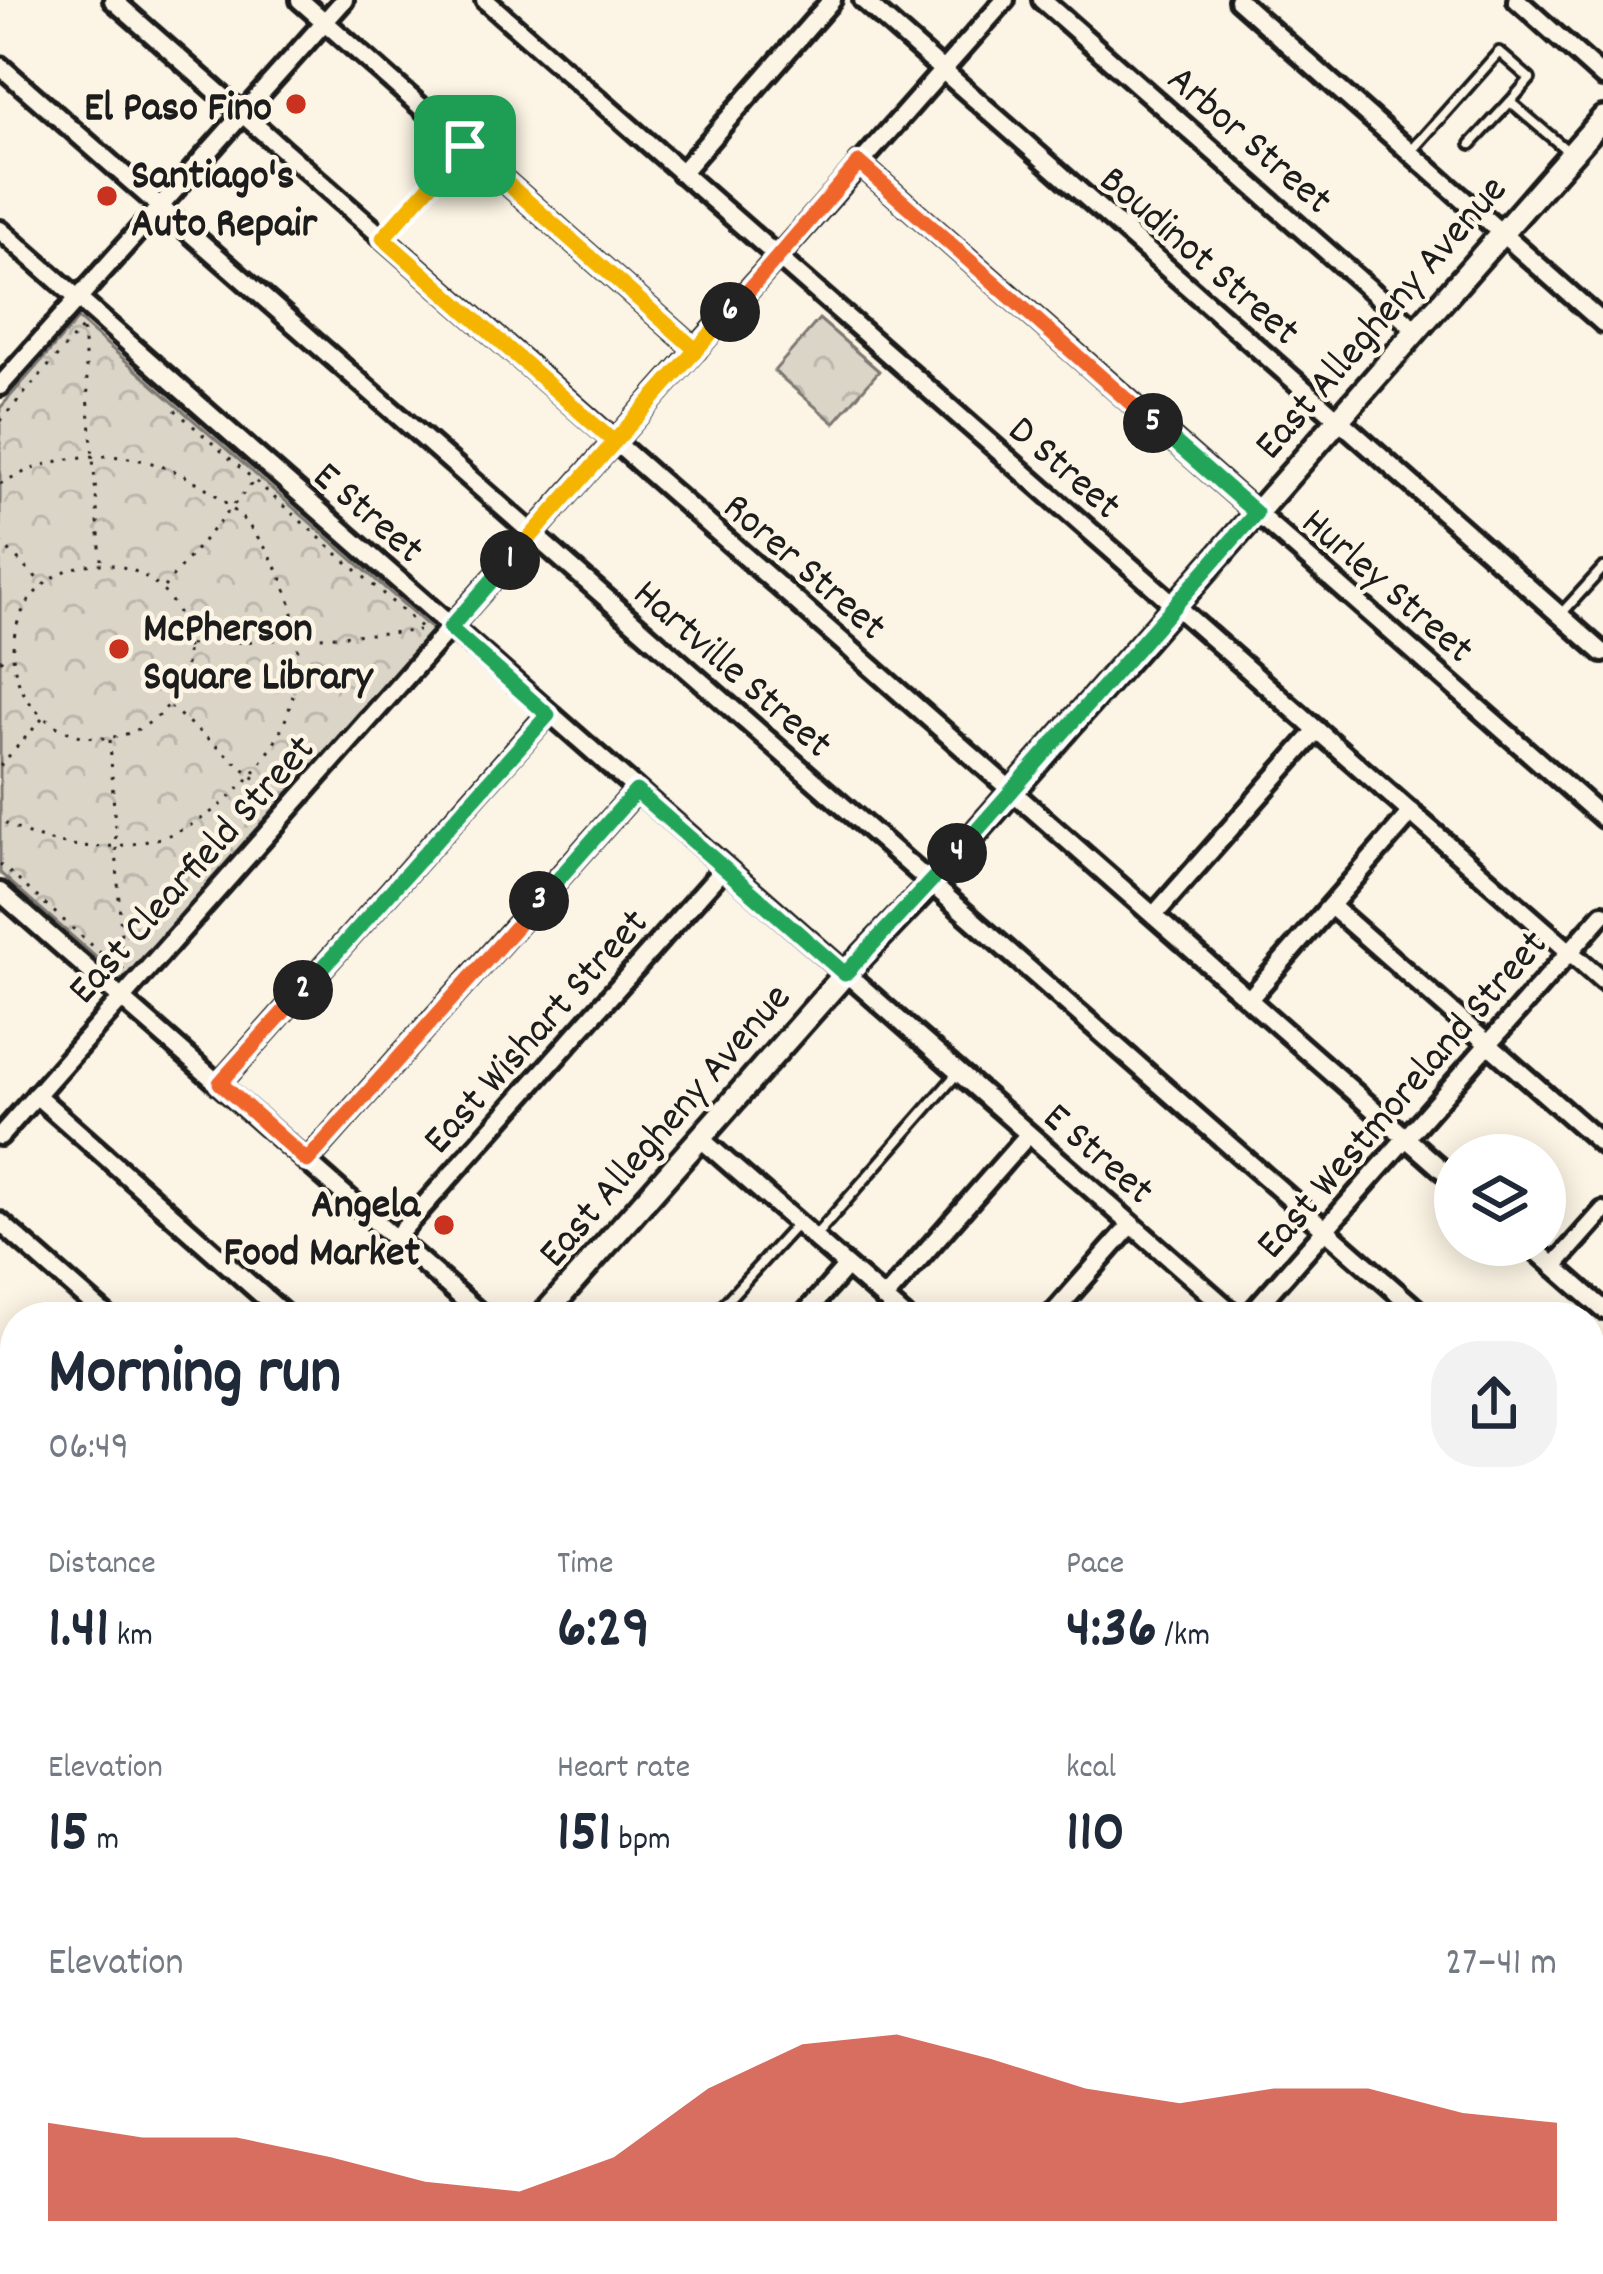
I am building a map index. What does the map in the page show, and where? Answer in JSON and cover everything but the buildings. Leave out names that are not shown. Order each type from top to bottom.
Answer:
[{"type":"main road","name":"East Allegheny Avenue","points":[[555,1302],[845,974],[930,885],[1603,118]]},
{"type":"street","name":"Rorer Street","points":[[112,0],[1434,1163]]},
{"type":"street","points":[[300,0],[696,350]]},
{"type":"street","points":[[0,386],[344,0]]},
{"type":"street","name":"D Street","points":[[485,0],[1603,981]]},
{"type":"street","points":[[682,173],[832,0]]},
{"type":"street","name":"Boudinot Street","points":[[863,0],[1603,653]]},
{"type":"street","name":"East Clearfield Street","points":[[0,1136],[1005,0]]},
{"type":"street","name":"Arbor Street","points":[[1042,0],[1415,328]]},
{"type":"street","points":[[1238,0],[1603,323]]},
{"type":"street","points":[[1517,0],[1603,77]]},
{"type":"street","name":"Hartville Street","points":[[0,66],[1408,1302]]},
{"type":"street","name":"Hurley Street","points":[[859,163],[1603,818]]},
{"type":"street","name":"E Street","points":[[0,230],[1220,1302]]},
{"type":"street","points":[[220,1083],[548,715]]},
{"type":"street","points":[[1155,914],[1317,730]]},
{"type":"street","points":[[307,1161],[636,791]]},
{"type":"street","points":[[1250,998],[1412,812]]},
{"type":"street","name":"East Wishart Street","points":[[396,1237],[723,869]]},
{"type":"street","points":[[0,892],[468,1302]]},
{"type":"street","points":[[1331,906],[1603,1145]]},
{"type":"street","name":"East Westmoreland Street","points":[[1261,1302],[1603,914]]},
{"type":"street","points":[[36,1095],[270,1302]]},
{"type":"street","points":[[884,1299],[1027,1136]]},
{"type":"street","points":[[700,1138],[888,1302]]},
{"type":"street","points":[[1566,1252],[1603,1210]]},
{"type":"street","points":[[0,1222],[91,1302]]},
{"type":"street","points":[[1063,1302],[1131,1225]]},
{"type":"street","points":[[1554,1266],[1595,1302]]},
{"type":"street","points":[[815,1302],[846,1267]]},
{"type":"lane","points":[[1410,152],[1499,52],[1530,79],[1472,144]]},
{"type":"lane","points":[[1510,102],[1571,154]]},
{"type":"lane","points":[[383,238],[465,146]]},
{"type":"lane","points":[[1560,616],[1603,568]]},
{"type":"lane","points":[[814,1238],[957,1074]]},
{"type":"lane","points":[[726,1302],[797,1224]]},
{"type":"path","points":[[82,328],[100,344]]},
{"type":"path","points":[[0,421],[82,328]]},
{"type":"path","points":[[82,328],[101,563]]},
{"type":"path","points":[[168,404],[424,630]]},
{"type":"path","points":[[0,484],[46,464],[92,456],[143,460],[191,477],[233,506],[266,545],[288,590],[297,640],[294,689],[278,735],[252,777],[214,812],[168,837],[118,848],[64,845],[14,829],[0,819]]},
{"type":"path","points":[[163,589],[254,481]]},
{"type":"path","points":[[0,542],[43,584]]},
{"type":"path","points":[[101,563],[124,566],[163,589],[184,625],[188,645],[186,667],[168,705],[132,732],[110,738],[64,731],[44,718],[17,681],[13,659],[14,631],[25,605],[43,584],[80,565],[101,563]]},
{"type":"path","points":[[188,645],[424,630]]},
{"type":"path","points":[[410,647],[424,630]]},
{"type":"path","points":[[0,660],[13,659]]},
{"type":"path","points":[[168,705],[278,798]]},
{"type":"path","points":[[0,766],[44,718]]},
{"type":"path","points":[[110,738],[123,973]]},
{"type":"path","points":[[0,864],[123,973]]},
{"type":"path","points":[[123,973],[138,956]]},
{"type":"green space","points":[[78,319],[433,630],[124,982],[0,873],[0,408]]},
{"type":"green space","points":[[819,319],[879,371],[834,423],[774,371]]},
{"type":"place","name":"El Paso Fino","points":[[296,104]]},
{"type":"place","name":"Santiago's Auto Repair","points":[[107,196]]},
{"type":"place","name":"McPherson Square Library","points":[[119,649]]},
{"type":"place","name":"Angela Food Market","points":[[444,1225]]},
{"type":"route","points":[[465,146],[383,238],[614,442],[778,257],[859,163],[1256,513],[930,885],[845,974],[636,791],[307,1161],[220,1083],[548,715],[450,628],[696,350],[465,146]]}]
